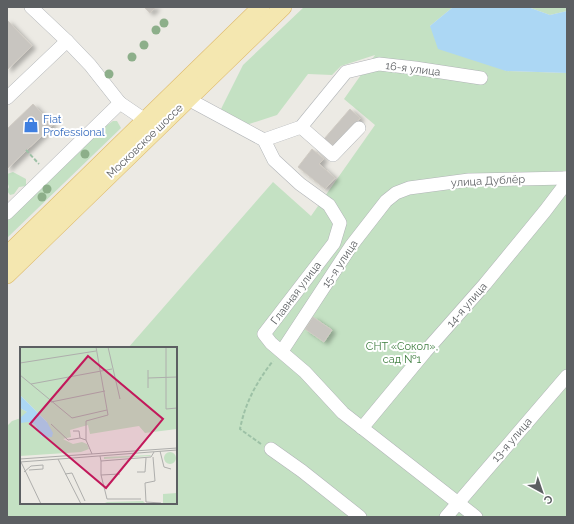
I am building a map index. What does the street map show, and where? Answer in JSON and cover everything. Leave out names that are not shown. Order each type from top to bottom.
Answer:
[{"type":"main road","name":"Московское шоссе","points":[[7,255],[261,7]]},
{"type":"main road","name":"Московское шоссе","points":[[7,275],[283,7]]},
{"type":"street","points":[[31,7],[90,65],[120,103],[145,120]]},
{"type":"street","points":[[7,98],[67,41]]},
{"type":"street","name":"16-я улица","points":[[301,127],[346,72],[379,64],[481,78]]},
{"type":"street","points":[[188,100],[264,140],[301,127],[333,155],[359,128]]},
{"type":"street","points":[[7,213],[120,103]]},
{"type":"street","name":"Главная улица","points":[[264,140],[274,160],[300,184],[329,205],[340,223],[334,243],[264,334],[271,343],[305,372],[343,413],[476,517]]},
{"type":"street","name":"улица Дублёр","points":[[409,188],[469,180],[566,178]]},
{"type":"street","name":"14-я улица","points":[[362,428],[545,211],[564,186],[566,178]]},
{"type":"street","name":"15-я улица","points":[[282,351],[351,246],[382,206],[396,193],[409,188]]},
{"type":"street","name":"13-я улица","points":[[446,517],[567,376]]},
{"type":"street","points":[[271,449],[302,471],[360,517]]},
{"type":"path","points":[[26,150],[48,173]]},
{"type":"path","points":[[271,449],[240,429],[242,416],[248,400],[270,366],[282,351]]},
{"type":"green space","name":"СНТ «Сокол», сад №1","points":[[304,7],[453,7],[430,26],[506,71],[567,73],[567,517],[7,517],[7,426],[12,421],[20,418],[20,504],[177,504],[177,347],[129,347],[273,182],[311,216],[375,125],[344,99],[375,55],[341,66],[332,75],[308,74],[277,115],[243,126],[219,113],[243,65]]},
{"type":"green space","points":[[528,7],[567,7],[567,11],[550,15]]},
{"type":"green space","points":[[113,121],[117,121],[121,128],[7,238],[7,221]]},
{"type":"green space","points":[[13,172],[26,179],[26,186],[19,187],[14,194],[10,195],[7,191],[9,187],[7,174]]},
{"type":"water","points":[[453,7],[528,7],[550,15],[567,11],[567,73],[506,71],[438,49],[430,26]]},
{"type":"building","points":[[144,7],[156,7],[150,13]]},
{"type":"building","points":[[7,20],[32,46],[7,70]]},
{"type":"building","points":[[33,104],[53,125],[7,169],[7,129]]},
{"type":"building","points":[[350,109],[360,118],[335,147],[324,139]]},
{"type":"building","points":[[312,149],[324,159],[319,164],[335,178],[325,189],[298,167]]},
{"type":"building","points":[[313,317],[332,330],[324,342],[305,329]]},
{"type":"place","name":"Fiat Professional","points":[[31,125]]}]
